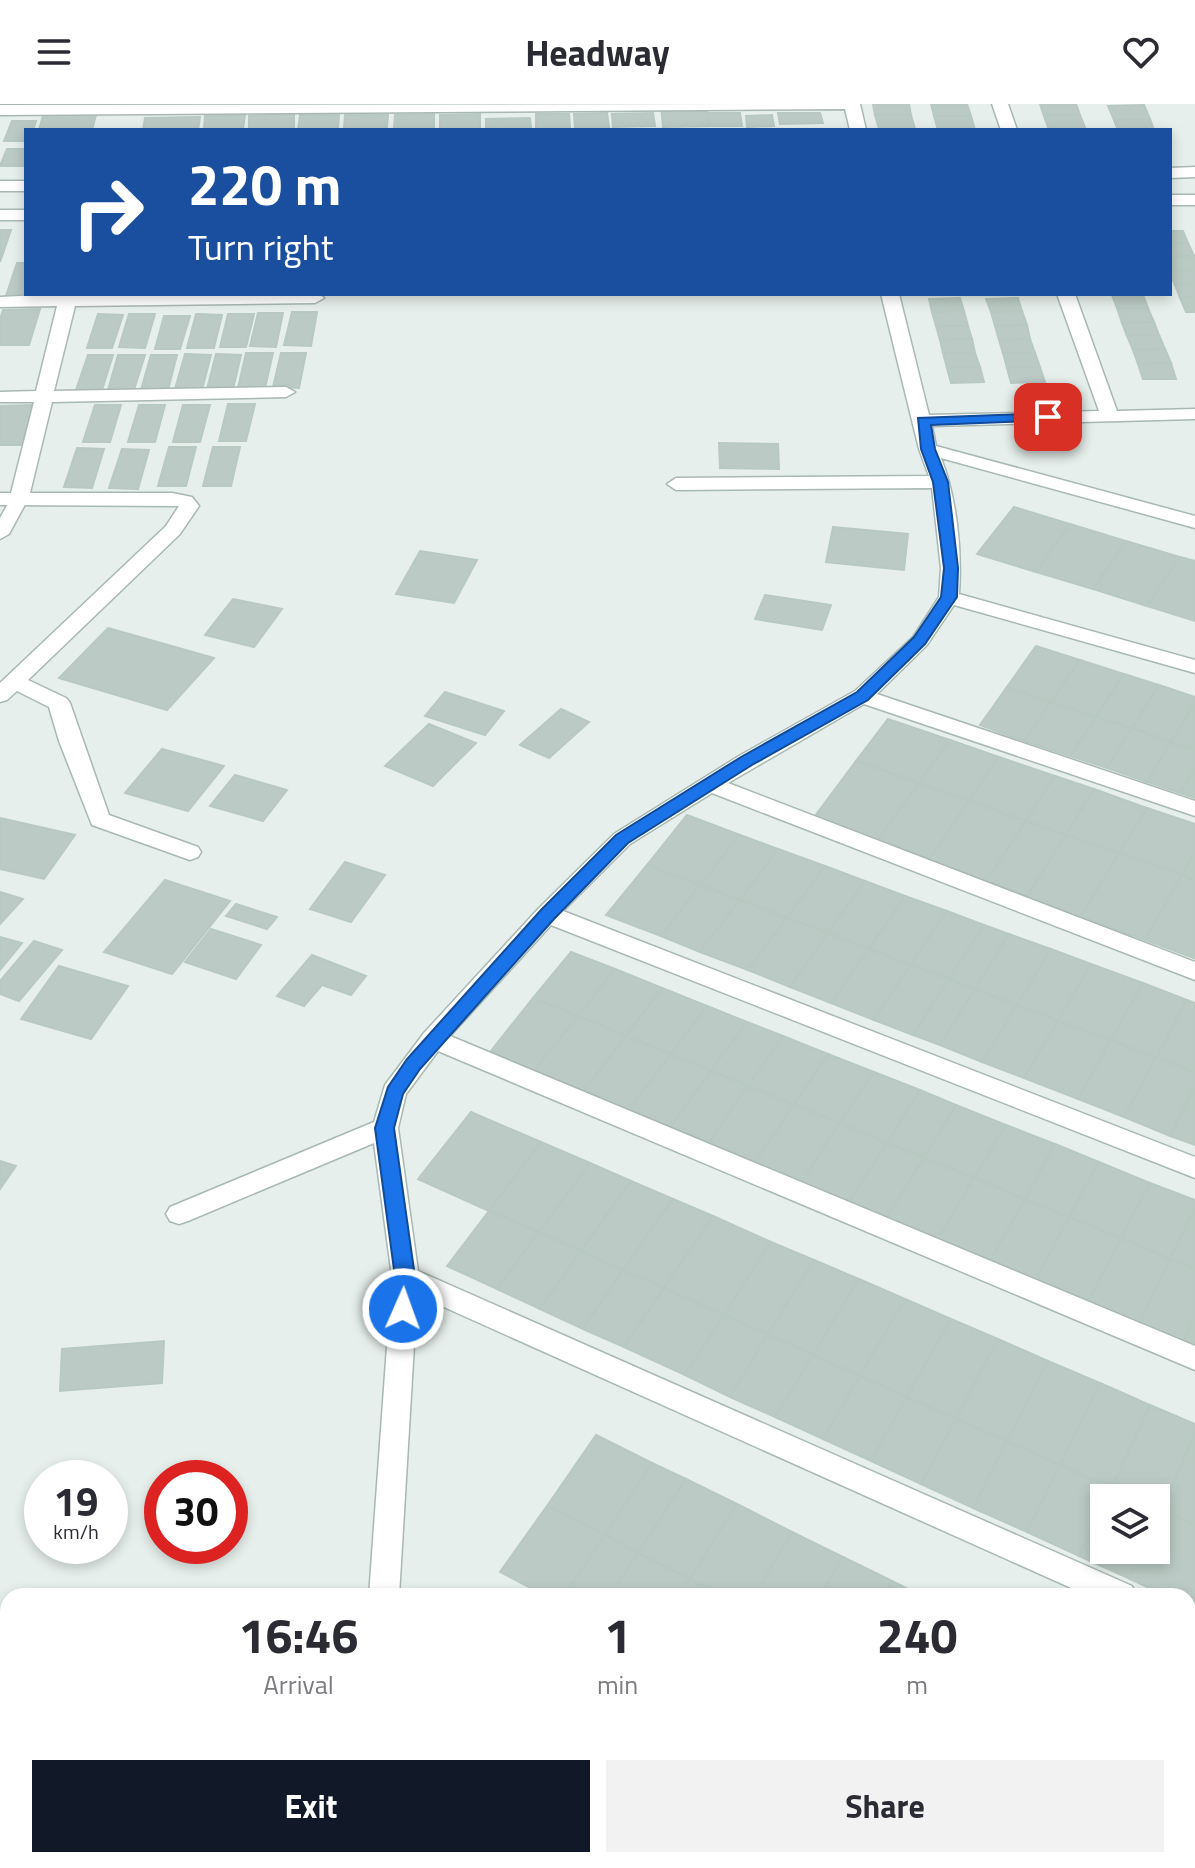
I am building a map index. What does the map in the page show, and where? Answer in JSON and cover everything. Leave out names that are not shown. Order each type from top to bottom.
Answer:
[{"type":"street","points":[[0,110],[852,104],[858,128]]},
{"type":"street","points":[[1000,104],[1008,128]]},
{"type":"street","points":[[103,128],[110,107]]},
{"type":"street","points":[[1172,173],[1195,172]]},
{"type":"street","points":[[0,186],[24,186]]},
{"type":"street","points":[[1172,200],[1195,200]]},
{"type":"street","points":[[0,215],[24,215]]},
{"type":"street","points":[[385,1588],[405,1277],[385,1128],[394,1092],[433,1039],[547,914],[622,839],[709,784],[862,696],[920,641],[949,597],[951,568],[941,482],[928,449],[891,296]]},
{"type":"street","points":[[1067,296],[1110,415]]},
{"type":"street","points":[[0,302],[68,298],[315,298]]},
{"type":"street","points":[[8,689],[173,530],[189,506],[185,501],[172,499],[10,499],[45,396],[68,298]]},
{"type":"street","points":[[0,397],[286,392]]},
{"type":"street","points":[[923,421],[1195,414]]},
{"type":"street","points":[[928,449],[1195,522]]},
{"type":"street","points":[[676,484],[941,482]]},
{"type":"street","points":[[949,597],[1195,667]]},
{"type":"street","points":[[8,689],[59,703],[100,820],[190,852]]},
{"type":"street","points":[[862,696],[1195,809]]},
{"type":"street","points":[[709,784],[1195,971]]},
{"type":"street","points":[[547,914],[1195,1168]]},
{"type":"street","points":[[433,1039],[1195,1358]]},
{"type":"street","points":[[179,1214],[385,1128]]},
{"type":"street","points":[[405,1277],[1103,1588]]},
{"type":"lane","points":[[0,534],[10,499]]},
{"type":"building","points":[[873,104],[909,104],[911,115],[875,115]]},
{"type":"building","points":[[931,104],[967,104],[971,116],[934,116]]},
{"type":"building","points":[[1040,104],[1076,104],[1080,115],[1044,116]]},
{"type":"building","points":[[1144,105],[1150,119],[1114,120],[1108,106]]},
{"type":"building","points":[[661,106],[706,106],[709,126],[663,127]]},
{"type":"building","points":[[97,111],[93,128],[40,128],[44,112]]},
{"type":"building","points":[[607,113],[609,127],[575,128],[574,114]]},
{"type":"building","points":[[653,113],[655,126],[613,127],[612,114]]},
{"type":"building","points":[[709,113],[740,113],[742,126],[710,126]]},
{"type":"building","points":[[778,113],[820,113],[823,123],[780,124]]},
{"type":"building","points":[[294,114],[294,128],[249,128],[249,116]]},
{"type":"building","points":[[339,114],[338,128],[298,128],[300,115]]},
{"type":"building","points":[[434,114],[434,127],[394,128],[395,115]]},
{"type":"building","points":[[480,114],[480,128],[440,128],[440,115]]},
{"type":"building","points":[[536,114],[569,114],[570,128],[536,128]]},
{"type":"building","points":[[245,115],[243,128],[204,128],[205,116]]},
{"type":"building","points":[[345,115],[388,115],[387,127],[344,128]]},
{"type":"building","points":[[772,115],[774,126],[747,127],[746,116]]},
{"type":"building","points":[[875,115],[911,115],[915,128],[879,128]]},
{"type":"building","points":[[1080,115],[1085,128],[1048,128],[1044,116]]},
{"type":"building","points":[[934,116],[971,116],[974,128],[937,128]]},
{"type":"building","points":[[200,117],[198,128],[143,128],[145,118]]},
{"type":"building","points":[[530,118],[531,128],[486,128],[486,119]]},
{"type":"building","points":[[1150,119],[1153,128],[1117,128],[1114,120]]},
{"type":"building","points":[[12,121],[36,121],[34,128],[24,128],[24,141],[4,141]]},
{"type":"building","points":[[7,149],[24,149],[24,166],[0,166]]},
{"type":"building","points":[[0,230],[11,230],[0,262]]},
{"type":"building","points":[[1172,231],[1183,231],[1188,243],[1172,244]]},
{"type":"building","points":[[1188,243],[1194,256],[1172,257],[1172,244]]},
{"type":"building","points":[[1194,256],[1195,270],[1172,271],[1172,257]]},
{"type":"building","points":[[17,263],[24,263],[24,296],[6,296]]},
{"type":"building","points":[[1195,270],[1195,284],[1175,285],[1172,271]]},
{"type":"building","points":[[1195,284],[1195,297],[1180,298],[1175,285]]},
{"type":"building","points":[[1112,296],[1143,296],[1148,308],[1117,308]]},
{"type":"building","points":[[1195,297],[1195,312],[1186,312],[1180,298]]},
{"type":"building","points":[[960,298],[964,311],[932,312],[929,299]]},
{"type":"building","points":[[1018,298],[1022,311],[991,312],[986,299]]},
{"type":"building","points":[[1117,308],[1148,308],[1154,322],[1122,323]]},
{"type":"building","points":[[40,309],[29,345],[0,345],[3,310]]},
{"type":"building","points":[[964,311],[968,326],[936,326],[932,312]]},
{"type":"building","points":[[1022,311],[1027,325],[995,326],[991,312]]},
{"type":"building","points":[[292,312],[317,312],[311,346],[284,345]]},
{"type":"building","points":[[258,313],[283,313],[276,347],[250,346]]},
{"type":"building","points":[[98,314],[123,315],[112,348],[87,348]]},
{"type":"building","points":[[129,314],[155,314],[145,348],[119,347]]},
{"type":"building","points":[[196,314],[222,315],[214,348],[187,348]]},
{"type":"building","points":[[228,314],[254,314],[246,347],[220,347]]},
{"type":"building","points":[[164,316],[190,316],[180,349],[155,349]]},
{"type":"building","points":[[1154,322],[1159,335],[1127,336],[1122,323]]},
{"type":"building","points":[[1027,325],[1030,339],[999,340],[995,326]]},
{"type":"building","points":[[936,326],[968,326],[972,339],[940,340]]},
{"type":"building","points":[[1159,335],[1165,349],[1133,350],[1127,336]]},
{"type":"building","points":[[972,339],[975,353],[943,353],[940,340]]},
{"type":"building","points":[[1030,339],[1035,353],[1003,353],[999,340]]},
{"type":"building","points":[[1165,349],[1171,363],[1138,364],[1133,350]]},
{"type":"building","points":[[246,353],[273,353],[265,388],[238,388]]},
{"type":"building","points":[[281,353],[306,353],[299,388],[273,387]]},
{"type":"building","points":[[943,353],[975,353],[980,367],[947,368]]},
{"type":"building","points":[[1003,353],[1035,353],[1040,367],[1007,368]]},
{"type":"building","points":[[185,354],[211,355],[202,390],[175,389]]},
{"type":"building","points":[[216,354],[241,355],[233,389],[207,389]]},
{"type":"building","points":[[88,355],[113,355],[102,390],[76,390]]},
{"type":"building","points":[[118,355],[145,355],[134,390],[108,390]]},
{"type":"building","points":[[151,355],[177,355],[168,390],[141,390]]},
{"type":"building","points":[[1171,363],[1176,379],[1143,379],[1138,364]]},
{"type":"building","points":[[980,367],[984,382],[951,383],[947,368]]},
{"type":"building","points":[[1040,367],[1045,382],[1011,383],[1007,368]]},
{"type":"building","points":[[228,404],[255,404],[246,441],[219,441]]},
{"type":"building","points":[[36,405],[24,445],[0,445],[0,406]]},
{"type":"building","points":[[95,405],[121,405],[110,442],[83,442]]},
{"type":"building","points":[[139,405],[165,405],[155,442],[128,442]]},
{"type":"building","points":[[183,405],[210,405],[200,442],[173,442]]},
{"type":"building","points":[[719,443],[778,444],[779,469],[720,468]]},
{"type":"building","points":[[169,447],[196,447],[186,486],[158,486]]},
{"type":"building","points":[[213,447],[240,447],[231,486],[203,486]]},
{"type":"building","points":[[77,448],[104,449],[92,488],[64,487]]},
{"type":"building","points":[[122,449],[149,450],[138,489],[109,488]]},
{"type":"building","points":[[1014,507],[1070,524],[1036,572],[977,554]]},
{"type":"building","points":[[1070,524],[1126,541],[1093,589],[1036,572]]},
{"type":"building","points":[[833,527],[908,534],[904,570],[826,562]]},
{"type":"building","points":[[1126,541],[1180,557],[1147,606],[1093,589]]},
{"type":"building","points":[[420,551],[477,560],[454,603],[396,594]]},
{"type":"building","points":[[1180,557],[1195,561],[1195,621],[1147,606]]},
{"type":"building","points":[[765,595],[831,605],[822,630],[755,619]]},
{"type":"building","points":[[233,599],[282,609],[254,647],[205,635]]},
{"type":"building","points":[[108,628],[214,658],[167,710],[59,678]]},
{"type":"building","points":[[1036,646],[1080,660],[1051,702],[1007,687]]},
{"type":"building","points":[[1080,660],[1124,674],[1096,717],[1051,702]]},
{"type":"building","points":[[1124,674],[1159,685],[1132,728],[1096,717]]},
{"type":"building","points":[[1159,685],[1195,697],[1195,703],[1171,742],[1132,728]]},
{"type":"building","points":[[1007,687],[1051,702],[1024,741],[980,725]]},
{"type":"building","points":[[445,692],[504,711],[485,735],[425,716]]},
{"type":"building","points":[[1051,702],[1096,717],[1070,756],[1024,741]]},
{"type":"building","points":[[1195,703],[1195,749],[1171,742]]},
{"type":"building","points":[[561,709],[589,722],[549,758],[520,745]]},
{"type":"building","points":[[1096,717],[1132,728],[1107,768],[1070,756]]},
{"type":"building","points":[[888,719],[950,740],[919,783],[856,761]]},
{"type":"building","points":[[429,724],[476,743],[433,786],[385,766]]},
{"type":"building","points":[[1132,728],[1171,742],[1147,782],[1107,768]]},
{"type":"building","points":[[950,740],[999,757],[969,801],[919,783]]},
{"type":"building","points":[[1171,742],[1195,749],[1195,768],[1180,793],[1147,782]]},
{"type":"building","points":[[162,749],[224,766],[188,811],[125,793]]},
{"type":"building","points":[[999,757],[1055,776],[1026,821],[969,801]]},
{"type":"building","points":[[856,761],[919,783],[876,843],[812,820]]},
{"type":"building","points":[[1195,768],[1195,798],[1180,793]]},
{"type":"building","points":[[235,775],[287,790],[263,821],[210,806]]},
{"type":"building","points":[[1055,776],[1094,789],[1066,835],[1026,821]]},
{"type":"building","points":[[919,783],[969,801],[927,862],[876,843]]},
{"type":"building","points":[[1094,789],[1147,808],[1119,853],[1066,835]]},
{"type":"building","points":[[969,801],[1026,821],[985,883],[927,862]]},
{"type":"building","points":[[1147,808],[1195,824],[1195,852],[1182,875],[1119,853]]},
{"type":"building","points":[[687,815],[740,835],[700,885],[647,865]]},
{"type":"building","points":[[0,818],[75,835],[44,879],[0,869]]},
{"type":"building","points":[[1026,821],[1066,835],[1026,898],[985,883]]},
{"type":"building","points":[[740,835],[778,849],[740,900],[700,885]]},
{"type":"building","points":[[1066,835],[1119,853],[1081,917],[1026,898]]},
{"type":"building","points":[[778,849],[825,866],[787,918],[740,900]]},
{"type":"building","points":[[1195,852],[1195,880],[1182,875]]},
{"type":"building","points":[[1119,853],[1182,875],[1145,940],[1081,917]]},
{"type":"building","points":[[345,862],[385,875],[351,922],[310,909]]},
{"type":"building","points":[[647,865],[700,885],[661,936],[606,915]]},
{"type":"building","points":[[825,866],[865,881],[828,933],[787,918]]},
{"type":"building","points":[[1182,875],[1195,880],[1194,958],[1145,940]]},
{"type":"building","points":[[165,880],[230,901],[172,974],[104,952]]},
{"type":"building","points":[[865,881],[905,896],[869,949],[828,933]]},
{"type":"building","points":[[700,885],[740,900],[700,952],[661,936]]},
{"type":"building","points":[[0,892],[23,899],[0,924]]},
{"type":"building","points":[[905,896],[947,911],[911,965],[869,949]]},
{"type":"building","points":[[740,900],[787,918],[748,970],[700,952]]},
{"type":"building","points":[[236,904],[277,917],[267,929],[226,916]]},
{"type":"building","points":[[947,911],[984,925],[949,979],[911,965]]},
{"type":"building","points":[[787,918],[828,933],[790,987],[748,970]]},
{"type":"building","points":[[984,925],[1009,934],[975,989],[949,979]]},
{"type":"building","points":[[211,929],[261,945],[236,979],[185,962]]},
{"type":"building","points":[[828,933],[869,949],[831,1003],[790,987]]},
{"type":"building","points":[[1009,934],[1051,949],[1017,1005],[975,989]]},
{"type":"building","points":[[0,937],[22,943],[0,970]]},
{"type":"building","points":[[34,941],[62,950],[19,1001],[0,994],[0,981]]},
{"type":"building","points":[[869,949],[911,965],[874,1020],[831,1003]]},
{"type":"building","points":[[1051,949],[1091,964],[1058,1021],[1017,1005]]},
{"type":"building","points":[[571,952],[615,969],[578,1016],[533,998]]},
{"type":"building","points":[[312,955],[366,976],[351,995],[322,985],[304,1006],[277,996]]},
{"type":"building","points":[[1091,964],[1143,983],[1111,1040],[1058,1021]]},
{"type":"building","points":[[911,965],[949,979],[913,1035],[874,1020]]},
{"type":"building","points":[[59,966],[128,986],[91,1039],[21,1019]]},
{"type":"building","points":[[615,969],[662,988],[626,1036],[578,1016]]},
{"type":"building","points":[[949,979],[975,989],[940,1045],[913,1035]]},
{"type":"building","points":[[1143,983],[1187,1000],[1156,1058],[1111,1040]]},
{"type":"building","points":[[662,988],[707,1006],[671,1054],[626,1036]]},
{"type":"building","points":[[975,989],[1017,1005],[982,1062],[940,1045]]},
{"type":"building","points":[[533,998],[578,1016],[534,1071],[490,1052]]},
{"type":"building","points":[[1187,1000],[1195,1003],[1195,1072],[1156,1058]]},
{"type":"building","points":[[1017,1005],[1058,1021],[1024,1078],[982,1062]]},
{"type":"building","points":[[707,1006],[747,1022],[711,1071],[671,1054]]},
{"type":"building","points":[[578,1016],[626,1036],[583,1092],[534,1071]]},
{"type":"building","points":[[1058,1021],[1111,1040],[1078,1099],[1024,1078]]},
{"type":"building","points":[[747,1022],[783,1036],[748,1086],[711,1071]]},
{"type":"building","points":[[626,1036],[671,1054],[628,1111],[583,1092]]},
{"type":"building","points":[[783,1036],[828,1054],[794,1105],[748,1086]]},
{"type":"building","points":[[1111,1040],[1156,1058],[1124,1117],[1078,1099]]},
{"type":"building","points":[[671,1054],[711,1071],[670,1128],[628,1111]]},
{"type":"building","points":[[828,1054],[874,1072],[840,1123],[794,1105]]},
{"type":"building","points":[[1156,1058],[1195,1072],[1195,1086],[1170,1136],[1124,1117]]},
{"type":"building","points":[[711,1071],[748,1086],[708,1144],[670,1128]]},
{"type":"building","points":[[874,1072],[920,1090],[887,1143],[840,1123]]},
{"type":"building","points":[[748,1086],[794,1105],[754,1164],[708,1144]]},
{"type":"building","points":[[1195,1086],[1195,1145],[1170,1136]]},
{"type":"building","points":[[920,1090],[956,1105],[924,1158],[887,1143]]},
{"type":"building","points":[[794,1105],[840,1123],[801,1183],[754,1164]]},
{"type":"building","points":[[956,1105],[1006,1125],[974,1178],[924,1158]]},
{"type":"building","points":[[471,1112],[541,1142],[489,1211],[418,1179]]},
{"type":"building","points":[[840,1123],[887,1143],[848,1204],[801,1183]]},
{"type":"building","points":[[1006,1125],[1055,1144],[1025,1199],[974,1178]]},
{"type":"building","points":[[541,1142],[590,1163],[539,1232],[489,1211]]},
{"type":"building","points":[[887,1143],[924,1158],[886,1219],[848,1204]]},
{"type":"building","points":[[1055,1144],[1099,1162],[1069,1217],[1025,1199]]},
{"type":"building","points":[[924,1158],[974,1178],[937,1241],[886,1219]]},
{"type":"building","points":[[0,1161],[16,1166],[0,1189]]},
{"type":"building","points":[[1099,1162],[1150,1183],[1121,1238],[1069,1217]]},
{"type":"building","points":[[590,1163],[631,1181],[581,1251],[539,1232]]},
{"type":"building","points":[[974,1178],[1025,1199],[989,1263],[937,1241]]},
{"type":"building","points":[[631,1181],[673,1199],[623,1270],[581,1251]]},
{"type":"building","points":[[1150,1183],[1195,1200],[1195,1208],[1170,1259],[1121,1238]]},
{"type":"building","points":[[673,1199],[713,1216],[664,1288],[623,1270]]},
{"type":"building","points":[[1025,1199],[1069,1217],[1035,1282],[989,1263]]},
{"type":"building","points":[[1195,1208],[1195,1269],[1170,1259]]},
{"type":"building","points":[[489,1211],[539,1232],[497,1289],[447,1266]]},
{"type":"building","points":[[713,1216],[771,1242],[724,1315],[664,1288]]},
{"type":"building","points":[[1069,1217],[1121,1238],[1087,1304],[1035,1282]]},
{"type":"building","points":[[539,1232],[581,1251],[540,1309],[497,1289]]},
{"type":"building","points":[[1121,1238],[1170,1259],[1138,1326],[1087,1304]]},
{"type":"building","points":[[771,1242],[814,1260],[768,1334],[724,1315]]},
{"type":"building","points":[[581,1251],[623,1270],[583,1329],[540,1309]]},
{"type":"building","points":[[1170,1259],[1195,1269],[1195,1316],[1182,1344],[1138,1326]]},
{"type":"building","points":[[814,1260],[859,1279],[813,1355],[768,1334]]},
{"type":"building","points":[[623,1270],[664,1288],[624,1347],[583,1329]]},
{"type":"building","points":[[859,1279],[905,1299],[860,1376],[813,1355]]},
{"type":"building","points":[[664,1288],[724,1315],[685,1375],[624,1347]]},
{"type":"building","points":[[905,1299],[951,1319],[907,1397],[860,1376]]},
{"type":"building","points":[[724,1315],[768,1334],[730,1397],[685,1375]]},
{"type":"building","points":[[1195,1316],[1195,1350],[1182,1344]]},
{"type":"building","points":[[951,1319],[998,1339],[956,1419],[907,1397]]},
{"type":"building","points":[[768,1334],[813,1355],[775,1417],[730,1397]]},
{"type":"building","points":[[998,1339],[1048,1361],[1007,1441],[956,1419]]},
{"type":"building","points":[[164,1341],[162,1383],[60,1391],[62,1349]]},
{"type":"building","points":[[813,1355],[860,1376],[823,1439],[775,1417]]},
{"type":"building","points":[[1048,1361],[1100,1383],[1060,1465],[1007,1441]]},
{"type":"building","points":[[860,1376],[907,1397],[871,1461],[823,1439]]},
{"type":"building","points":[[1100,1383],[1150,1405],[1114,1484],[1103,1484],[1060,1465]]},
{"type":"building","points":[[907,1397],[956,1419],[921,1484],[871,1461]]},
{"type":"building","points":[[1150,1405],[1195,1424],[1195,1434],[1170,1490],[1170,1484],[1114,1484]]},
{"type":"building","points":[[956,1419],[1007,1441],[973,1508],[921,1484]]},
{"type":"building","points":[[1195,1434],[1195,1525],[1170,1514],[1170,1490]]},
{"type":"building","points":[[596,1435],[652,1463],[605,1535],[547,1506]]},
{"type":"building","points":[[1007,1441],[1060,1465],[1027,1532],[973,1508]]},
{"type":"building","points":[[652,1463],[686,1479],[638,1553],[605,1535]]},
{"type":"building","points":[[1060,1465],[1103,1484],[1090,1484],[1090,1530],[1079,1556],[1027,1532]]},
{"type":"building","points":[[686,1479],[737,1504],[690,1579],[638,1553]]},
{"type":"building","points":[[737,1504],[792,1532],[759,1588],[707,1588],[690,1579]]},
{"type":"building","points":[[547,1506],[605,1535],[569,1588],[531,1588],[500,1572]]},
{"type":"building","points":[[1170,1514],[1195,1525],[1195,1588],[1149,1588],[1130,1579],[1137,1564],[1170,1564]]},
{"type":"building","points":[[792,1532],[843,1557],[825,1588],[759,1588]]},
{"type":"building","points":[[1090,1533],[1090,1561],[1079,1556]]},
{"type":"building","points":[[605,1535],[638,1553],[615,1588],[569,1588]]},
{"type":"building","points":[[638,1553],[690,1579],[684,1588],[615,1588]]},
{"type":"building","points":[[843,1557],[892,1581],[888,1588],[825,1588]]},
{"type":"building","points":[[1097,1564],[1137,1564],[1130,1579]]},
{"type":"building","points":[[690,1579],[707,1588],[684,1588]]},
{"type":"building","points":[[892,1581],[906,1588],[888,1588]]},
{"type":"route","points":[[403,1309],[405,1277],[385,1128],[394,1092],[414,1064],[547,914],[622,839],[747,761],[862,696],[920,641],[949,597],[951,568],[941,482],[928,449],[923,421],[1048,417]]}]
